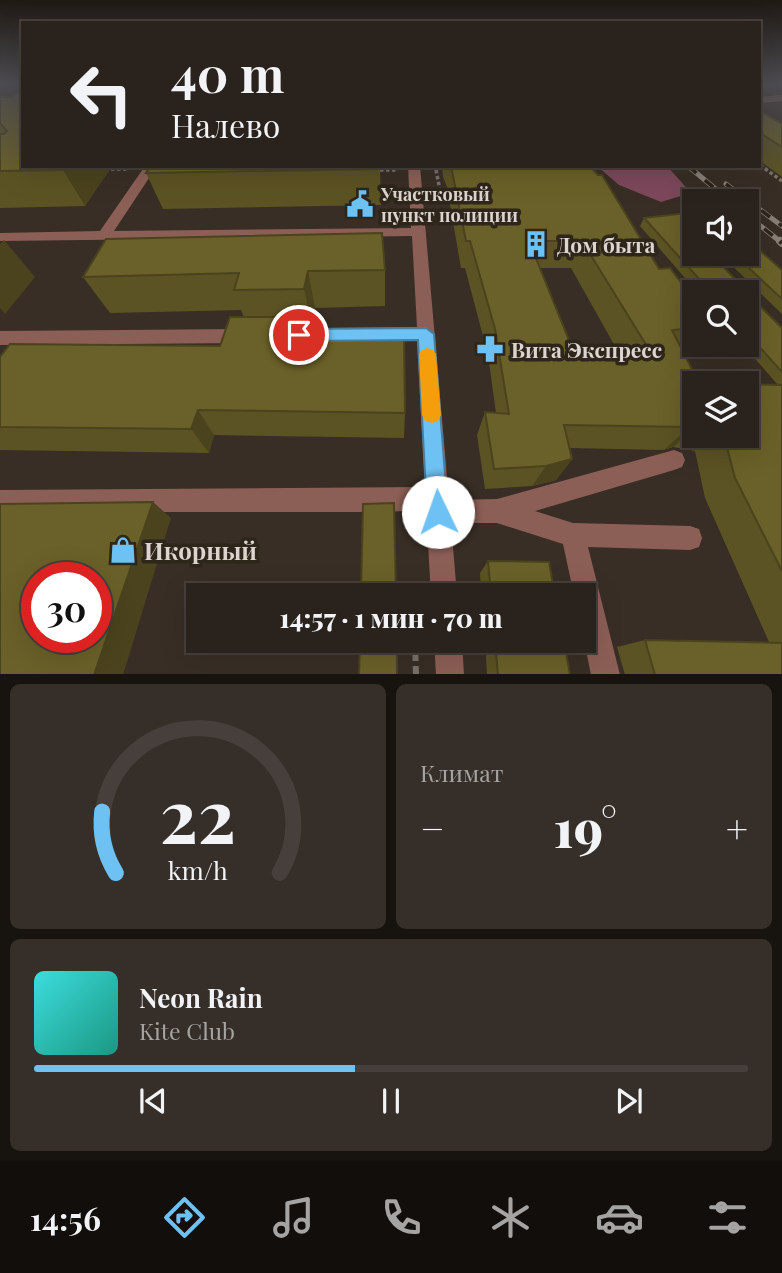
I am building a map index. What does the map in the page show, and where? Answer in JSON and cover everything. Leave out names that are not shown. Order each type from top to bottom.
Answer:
[{"type":"street","points":[[105,235],[150,168]]},
{"type":"street","points":[[408,168],[419,232],[443,583]]},
{"type":"street","points":[[0,237],[419,232]]},
{"type":"street","points":[[313,335],[426,334]]},
{"type":"street","points":[[0,338],[258,336]]},
{"type":"street","points":[[497,511],[674,460]]},
{"type":"street","points":[[0,501],[383,501],[497,511],[573,535],[690,538]]},
{"type":"street","points":[[573,535],[606,674]]},
{"type":"street","points":[[449,653],[450,674]]},
{"type":"path","points":[[761,165],[782,181]]},
{"type":"path","points":[[102,169],[150,168]]},
{"type":"path","points":[[362,170],[408,168]]},
{"type":"path","points":[[436,168],[441,195],[454,194]]},
{"type":"path","points":[[415,653],[416,674]]},
{"type":"shaded area","points":[[599,168],[669,168],[687,189],[682,189],[682,196],[661,202],[619,185]]},
{"type":"building","points":[[0,114],[21,114],[21,168],[64,168],[0,171],[0,134],[7,131],[0,123]]},
{"type":"building","points":[[761,114],[766,114],[782,124],[782,147],[761,134]]},
{"type":"building","points":[[149,168],[380,168],[380,169],[146,173]]},
{"type":"building","points":[[451,168],[592,168],[598,175],[602,175],[659,269],[670,268],[682,284],[682,329],[672,330],[682,350],[682,357],[686,357],[693,371],[682,371],[682,427],[564,425],[572,459],[546,466],[494,469],[485,412],[509,414],[495,329],[470,241],[466,241]],"holes":[[[529,241],[582,241],[653,356],[575,355]]]},
{"type":"building","points":[[682,214],[682,260],[644,218]]},
{"type":"building","points":[[382,233],[385,270],[308,271],[304,289],[234,290],[239,273],[83,277],[106,239]]},
{"type":"building","points":[[759,250],[782,270],[782,299],[747,266],[759,266]]},
{"type":"building","points":[[687,266],[723,266],[736,280],[700,280]]},
{"type":"building","points":[[759,305],[782,328],[782,372],[759,346]]},
{"type":"building","points":[[230,317],[302,317],[299,334],[404,335],[405,413],[198,410],[191,429],[0,427],[0,357],[10,344],[220,346]]},
{"type":"building","points":[[759,384],[782,385],[782,571],[735,478],[727,448],[759,448]]},
{"type":"building","points":[[153,502],[112,622],[112,562],[21,562],[21,653],[102,653],[94,674],[0,674],[0,504]]},
{"type":"building","points":[[394,503],[396,583],[361,583],[363,504]]},
{"type":"building","points":[[488,561],[549,562],[553,583],[490,583]]},
{"type":"building","points":[[645,640],[782,643],[782,674],[655,674]]},
{"type":"building","points":[[360,653],[397,653],[397,674],[359,674]]},
{"type":"building","points":[[496,653],[566,653],[570,674],[498,674]]},
{"type":"railway","points":[[690,168],[716,189]]},
{"type":"railway","points":[[726,184],[782,226]]},
{"type":"railway","points":[[759,225],[782,243],[780,241]]},
{"type":"slow traffic","points":[[427,354],[432,415]]},
{"type":"place","name":"Участковый пункт полиции","points":[[360,204]]},
{"type":"place","name":"Дом быта","points":[[536,244]]},
{"type":"place","name":"Вита Экспресс","points":[[490,349]]},
{"type":"place","name":"Икорный","points":[[123,550]]},
{"type":"route","points":[[299,335],[426,334],[438,512]]}]
